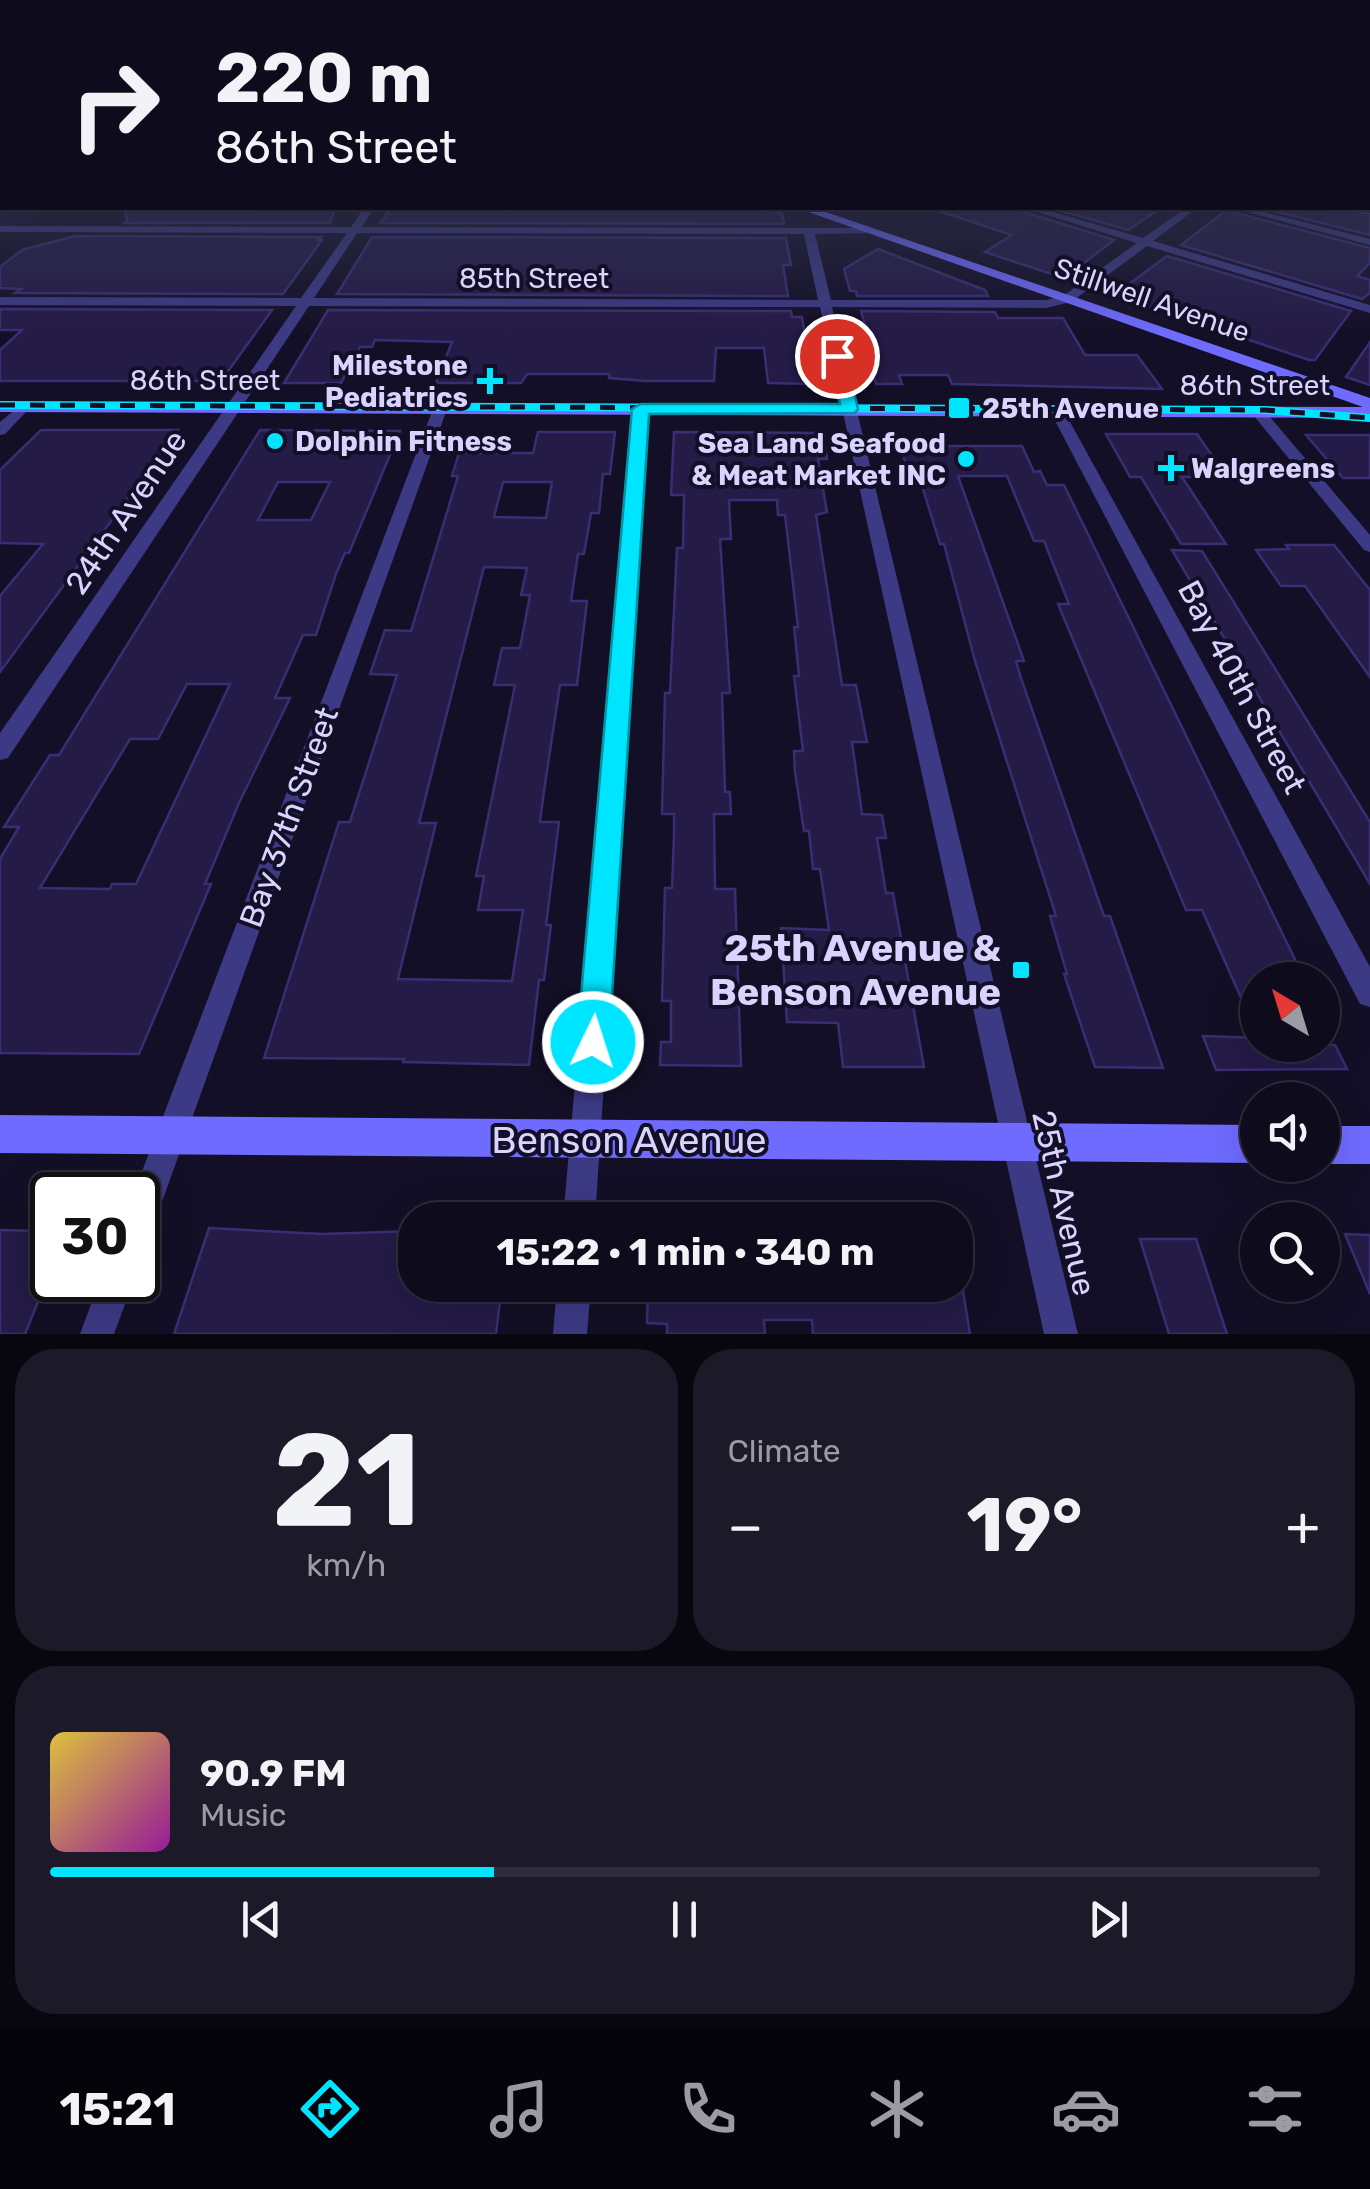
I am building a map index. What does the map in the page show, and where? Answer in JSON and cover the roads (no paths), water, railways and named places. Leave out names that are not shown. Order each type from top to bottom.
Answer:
[{"type":"main road","name":"25th Avenue","points":[[808,210],[809,232]]},
{"type":"main road","name":"Stillwell Avenue","points":[[812,210],[1370,404]]},
{"type":"main road","name":"86th Street","points":[[0,407],[1370,414]]},
{"type":"main road","name":"Benson Avenue","points":[[0,1134],[1240,1144]]},
{"type":"main road","points":[[1340,1145],[1370,1146]]},
{"type":"street","name":"24th Avenue","points":[[0,752],[367,210]]},
{"type":"street","points":[[1038,210],[1370,309]]},
{"type":"street","points":[[1068,299],[1189,210]]},
{"type":"street","points":[[1247,210],[1370,242]]},
{"type":"street","points":[[0,229],[871,231]]},
{"type":"street","name":"25th Avenue","points":[[809,232],[1061,1334]]},
{"type":"street","name":"85th Street","points":[[0,301],[1046,304],[1068,299]]},
{"type":"street","points":[[0,430],[23,407]]},
{"type":"street","name":"Bay 37th Street","points":[[157,1172],[440,409]]},
{"type":"street","points":[[580,1202],[641,409]]},
{"type":"street","name":"Bay 40th Street","points":[[1057,411],[1370,994]]},
{"type":"street","points":[[1260,412],[1370,546]]},
{"type":"street","points":[[97,1334],[109,1302]]},
{"type":"street","points":[[570,1334],[573,1302]]},
{"type":"railway","points":[[0,405],[1265,410],[1370,418]]},
{"type":"place","name":"Milestone Pediatrics","points":[[490,381]]},
{"type":"place","name":"25th Avenue","points":[[959,408]]},
{"type":"place","name":"Dolphin Fitness","points":[[275,441]]},
{"type":"place","name":"Sea Land Seafood & Meat Market INC","points":[[966,459]]},
{"type":"place","name":"Walgreens","points":[[1171,468]]},
{"type":"place","name":"25th Avenue & Benson Avenue","points":[[1021,970]]}]
